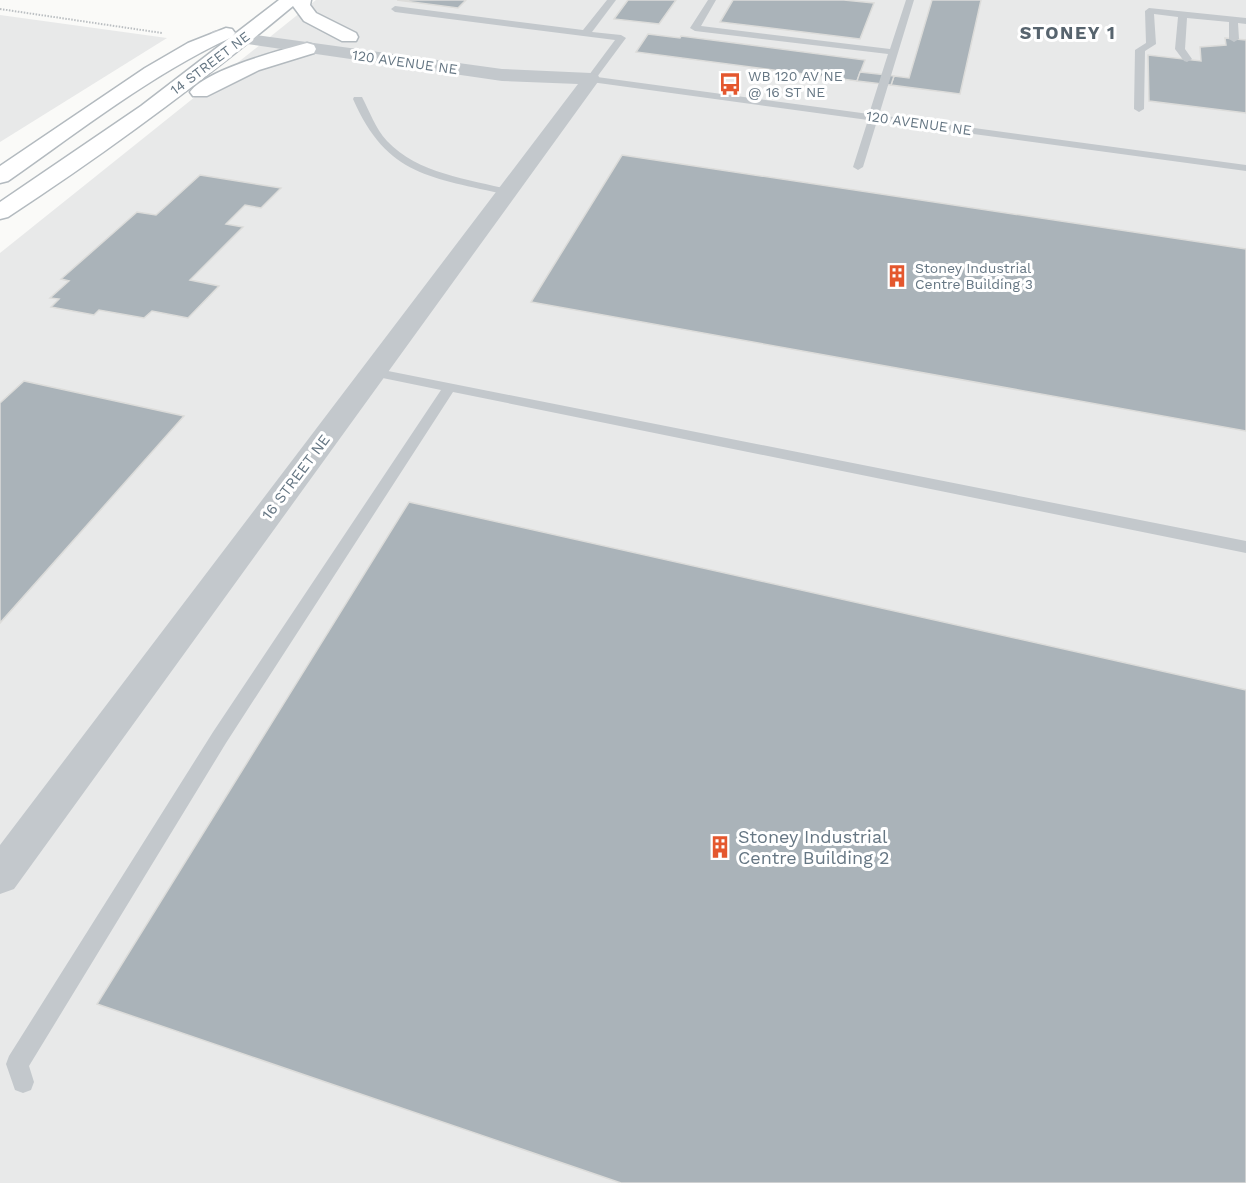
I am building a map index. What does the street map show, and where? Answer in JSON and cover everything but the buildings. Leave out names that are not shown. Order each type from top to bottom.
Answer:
[{"type":"street","points":[[260,25],[290,0]]},
{"type":"street","points":[[302,0],[302,5],[310,17],[350,37]]},
{"type":"street","name":"14 STREET NE","points":[[0,176],[152,72],[195,47],[219,35],[260,25]]},
{"type":"street","name":"14 STREET NE","points":[[0,212],[79,161],[260,25]]},
{"type":"street","name":"120 AVENUE NE","points":[[260,25],[515,59],[591,79]]},
{"type":"street","name":"120 AVENUE NE","points":[[219,35],[502,75],[591,79]]},
{"type":"street","points":[[79,161],[137,131],[230,74],[260,61],[307,49]]},
{"type":"street","name":"16 STREET NE","points":[[0,876],[591,79]]},
{"type":"lane","points":[[586,33],[612,0]]},
{"type":"lane","points":[[712,0],[695,28],[894,52]]},
{"type":"lane","points":[[858,167],[910,0]]},
{"type":"lane","points":[[394,9],[621,38],[591,79]]},
{"type":"lane","points":[[1139,109],[1140,50],[1151,44],[1149,11],[1246,21]]},
{"type":"lane","points":[[1183,15],[1177,51],[1186,59]]},
{"type":"lane","points":[[1233,20],[1234,39]]},
{"type":"lane","name":"120 AVENUE NE","points":[[591,79],[1246,168]]},
{"type":"lane","points":[[357,99],[364,118],[376,139],[398,159],[419,169],[507,192]]},
{"type":"lane","points":[[373,372],[1246,547]]},
{"type":"lane","points":[[23,1082],[17,1064],[128,880],[289,631],[402,465],[449,388]]},
{"type":"path","points":[[0,9],[180,36],[195,47]]},
{"type":"shaded area","points":[[316,0],[1246,0],[1246,1183],[0,1183],[0,253]]},
{"type":"shaded area","points":[[0,15],[167,38],[0,142]]},
{"type":"place","name":"WB 120 AV NE @ 16 ST NE","points":[[730,84]]},
{"type":"place","name":"Stoney Industrial Centre Building 3","points":[[897,276]]},
{"type":"place","name":"Stoney Industrial Centre Building 2","points":[[720,847]]},
{"type":"district","name":"STONEY 1","points":[[1068,33]]}]
